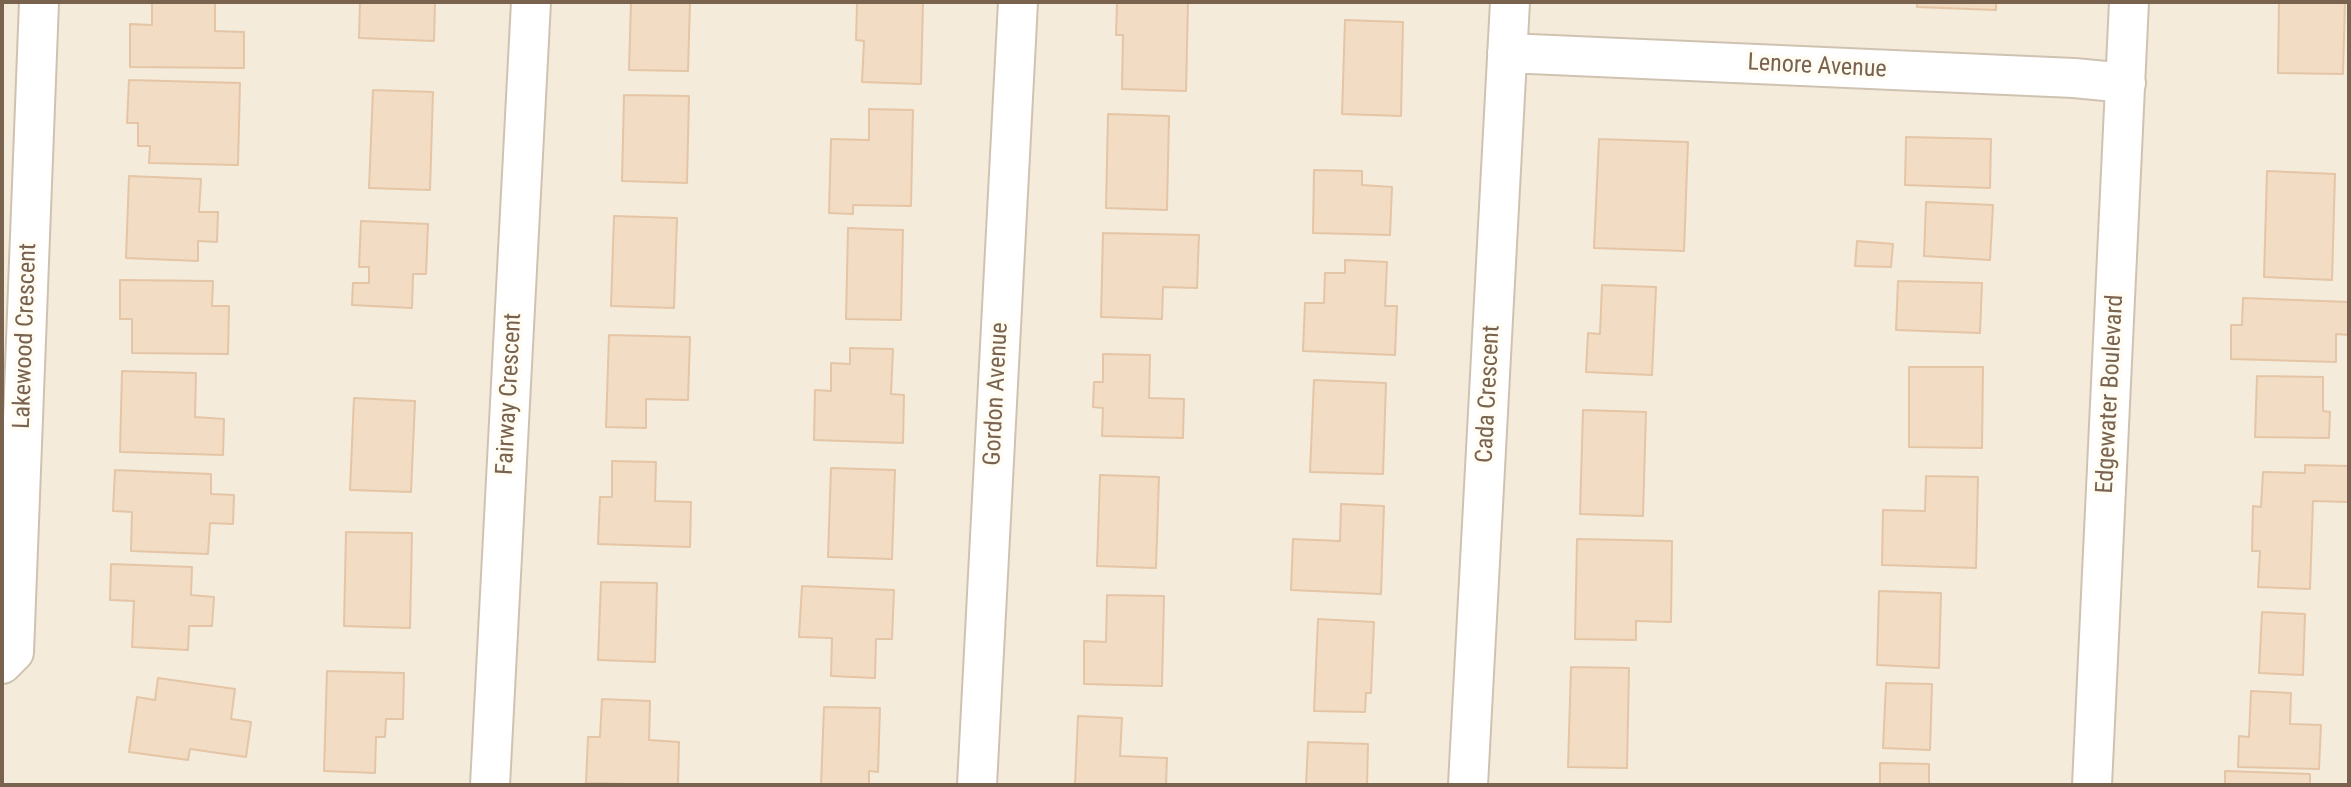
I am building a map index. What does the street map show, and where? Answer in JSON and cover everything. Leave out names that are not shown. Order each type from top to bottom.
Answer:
[{"type":"street","name":"Lakewood Crescent","points":[[2,664],[14,652],[39,2]]},
{"type":"street","name":"Fairway Crescent","points":[[490,785],[531,2]]},
{"type":"street","name":"Gordon Avenue","points":[[977,785],[1017,2]]},
{"type":"street","name":"Cada Crescent","points":[[1468,785],[1510,2]]},
{"type":"street","name":"Edgewater Boulevard","points":[[2091,785],[2129,2]]},
{"type":"street","name":"Lenore Avenue","points":[[1507,53],[2126,83]]},
{"type":"shaded area","points":[[2,2],[2349,2],[2349,785],[2,785]]},
{"type":"building","points":[[152,2],[215,2],[215,31],[244,32],[244,68],[130,67],[130,24],[152,25]]},
{"type":"building","points":[[360,2],[435,2],[434,41],[359,38]]},
{"type":"building","points":[[631,2],[690,2],[688,71],[629,70]]},
{"type":"building","points":[[857,2],[923,2],[921,84],[862,82],[864,41],[856,40]]},
{"type":"building","points":[[1117,2],[1188,2],[1186,91],[1122,89],[1123,35],[1116,35]]},
{"type":"building","points":[[1917,2],[1996,2],[1996,10],[1917,7]]},
{"type":"building","points":[[2279,2],[2345,2],[2343,74],[2278,73]]},
{"type":"building","points":[[1345,20],[1403,22],[1401,116],[1342,114]]},
{"type":"building","points":[[129,80],[240,83],[238,165],[149,163],[150,146],[138,146],[138,123],[127,123]]},
{"type":"building","points":[[373,90],[433,92],[430,190],[369,188]]},
{"type":"building","points":[[624,95],[689,96],[687,183],[622,181]]},
{"type":"building","points":[[869,109],[913,110],[911,206],[853,205],[853,214],[829,213],[831,139],[869,140]]},
{"type":"building","points":[[1108,114],[1169,116],[1167,210],[1106,208]]},
{"type":"building","points":[[1906,137],[1991,139],[1990,188],[1905,185]]},
{"type":"building","points":[[1599,139],[1688,142],[1684,251],[1594,248]]},
{"type":"building","points":[[1314,170],[1362,171],[1362,185],[1392,187],[1390,235],[1313,233]]},
{"type":"building","points":[[2267,171],[2335,174],[2332,280],[2264,277]]},
{"type":"building","points":[[129,176],[201,179],[199,212],[218,212],[217,242],[198,241],[198,261],[126,258]]},
{"type":"building","points":[[1926,202],[1993,205],[1990,260],[1924,256]]},
{"type":"building","points":[[614,216],[677,218],[674,308],[611,306]]},
{"type":"building","points":[[361,221],[428,224],[426,274],[413,274],[412,308],[352,305],[353,283],[369,283],[369,267],[359,267]]},
{"type":"building","points":[[848,228],[903,230],[901,320],[846,319]]},
{"type":"building","points":[[1103,233],[1199,235],[1197,288],[1163,287],[1162,319],[1101,317]]},
{"type":"building","points":[[1857,241],[1893,244],[1891,267],[1855,266]]},
{"type":"building","points":[[1345,260],[1387,262],[1385,306],[1397,306],[1395,355],[1303,351],[1305,303],[1324,303],[1325,273],[1345,273]]},
{"type":"building","points":[[120,280],[213,281],[212,306],[229,306],[228,354],[132,353],[132,319],[120,319]]},
{"type":"building","points":[[1898,281],[1982,283],[1980,333],[1896,330]]},
{"type":"building","points":[[1602,285],[1656,287],[1652,375],[1586,372],[1588,333],[1600,334]]},
{"type":"building","points":[[2243,298],[2349,302],[2349,335],[2336,334],[2336,362],[2231,359],[2231,325],[2242,325]]},
{"type":"building","points":[[609,335],[690,337],[688,400],[646,399],[646,428],[606,427]]},
{"type":"building","points":[[850,348],[893,349],[891,394],[904,395],[903,443],[814,440],[815,390],[831,391],[831,363],[850,364]]},
{"type":"building","points":[[1103,354],[1150,355],[1149,398],[1184,399],[1183,438],[1102,436],[1103,408],[1093,407],[1094,382],[1103,382]]},
{"type":"building","points":[[1909,367],[1983,367],[1982,448],[1909,447]]},
{"type":"building","points":[[122,371],[196,373],[195,417],[224,419],[223,455],[120,452]]},
{"type":"building","points":[[2257,376],[2323,377],[2323,411],[2330,412],[2329,438],[2255,437]]},
{"type":"building","points":[[1314,380],[1386,383],[1383,474],[1310,472]]},
{"type":"building","points":[[354,398],[415,401],[411,492],[350,490]]},
{"type":"building","points":[[1583,410],[1646,412],[1643,516],[1580,514]]},
{"type":"building","points":[[612,461],[656,462],[655,501],[691,502],[690,547],[598,544],[600,497],[612,497]]},
{"type":"building","points":[[2305,465],[2349,466],[2349,502],[2313,501],[2310,589],[2258,587],[2260,551],[2252,551],[2253,506],[2261,507],[2263,472],[2305,473]]},
{"type":"building","points":[[831,468],[895,470],[892,559],[828,557]]},
{"type":"building","points":[[115,470],[211,474],[211,494],[234,495],[233,524],[210,523],[208,554],[131,551],[132,512],[113,511]]},
{"type":"building","points":[[1100,475],[1159,477],[1156,568],[1097,566]]},
{"type":"building","points":[[1926,476],[1978,477],[1976,568],[1882,565],[1883,510],[1925,511]]},
{"type":"building","points":[[1341,504],[1384,506],[1381,594],[1291,590],[1293,539],[1340,541]]},
{"type":"building","points":[[346,532],[412,533],[410,628],[344,626]]},
{"type":"building","points":[[1577,539],[1672,541],[1671,622],[1636,621],[1636,640],[1575,639]]},
{"type":"building","points":[[111,564],[192,567],[191,595],[214,597],[212,626],[189,626],[188,650],[132,647],[134,601],[110,600]]},
{"type":"building","points":[[601,582],[657,583],[655,662],[598,660]]},
{"type":"building","points":[[802,586],[894,590],[892,639],[876,639],[875,678],[831,676],[832,638],[799,637]]},
{"type":"building","points":[[1879,591],[1941,593],[1939,668],[1877,665]]},
{"type":"building","points":[[1107,595],[1164,596],[1162,686],[1084,684],[1084,641],[1106,642]]},
{"type":"building","points":[[2262,612],[2305,614],[2303,675],[2259,673]]},
{"type":"building","points":[[1318,619],[1374,622],[1371,693],[1366,693],[1365,712],[1314,711]]},
{"type":"building","points":[[1571,667],[1629,668],[1627,768],[1568,767]]},
{"type":"building","points":[[327,671],[404,673],[403,719],[386,719],[385,737],[376,737],[375,773],[324,771]]},
{"type":"building","points":[[158,678],[235,689],[231,719],[251,722],[246,757],[190,749],[188,760],[129,752],[137,697],[155,700]]},
{"type":"building","points":[[1886,683],[1932,684],[1930,750],[1883,748]]},
{"type":"building","points":[[2251,691],[2291,693],[2290,724],[2321,725],[2319,769],[2238,767],[2239,736],[2249,737]]},
{"type":"building","points":[[602,699],[650,701],[649,740],[679,742],[678,785],[586,783],[588,737],[600,737]]},
{"type":"building","points":[[824,707],[880,708],[878,772],[869,771],[869,785],[821,785]]},
{"type":"building","points":[[1078,716],[1122,718],[1120,756],[1167,758],[1166,785],[1075,785]]},
{"type":"building","points":[[1308,742],[1368,744],[1367,785],[1306,785]]},
{"type":"building","points":[[1880,763],[1929,764],[1929,785],[1880,785]]},
{"type":"building","points":[[2225,771],[2310,774],[2310,785],[2225,785]]}]
